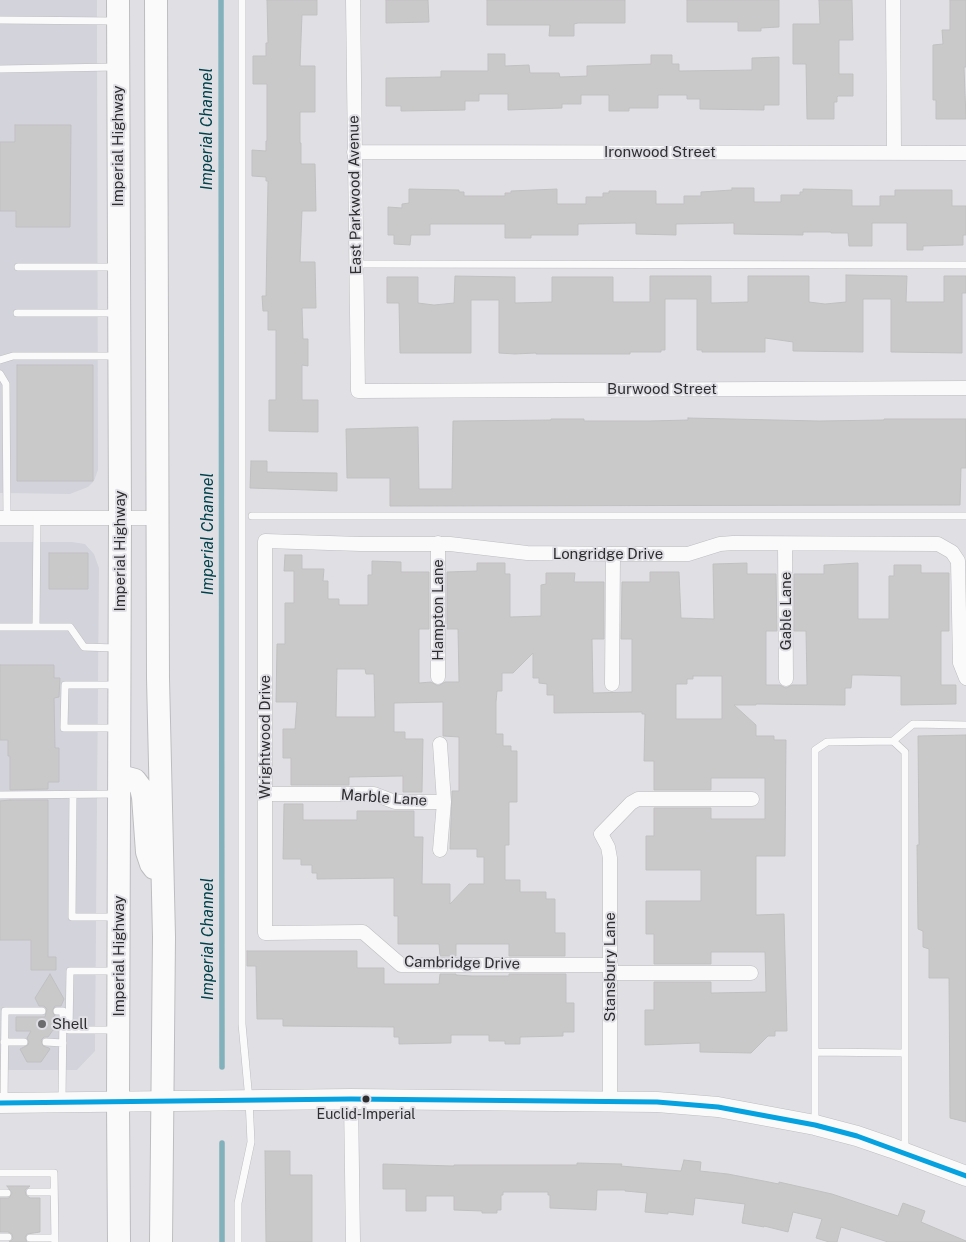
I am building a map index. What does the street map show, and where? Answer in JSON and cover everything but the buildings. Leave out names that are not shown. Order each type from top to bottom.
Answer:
[{"type":"main road","points":[[156,0],[158,688],[164,937],[161,1242]]},
{"type":"main road","name":"Imperial Highway","points":[[118,11],[120,518],[119,1242]]},
{"type":"main road","points":[[120,785],[131,778],[139,783],[143,797],[147,852],[152,866],[158,870],[163,870]]},
{"type":"main road","points":[[2,1103],[351,1099],[656,1102],[718,1107],[815,1125],[858,1136],[966,1176]]},
{"type":"street","name":"East Parkwood Avenue","points":[[353,0],[358,391]]},
{"type":"street","points":[[893,0],[894,152]]},
{"type":"street","name":"Ironwood Street","points":[[354,152],[966,152]]},
{"type":"street","name":"Burwood Street","points":[[358,391],[966,388]]},
{"type":"street","points":[[4,518],[157,518]]},
{"type":"street","name":"Longridge Drive","points":[[265,540],[362,544],[438,543],[527,553],[613,554],[688,554],[720,544],[934,543],[949,549],[957,557],[959,565],[960,663],[966,678]]},
{"type":"street","name":"Wrightwood Drive","points":[[265,540],[265,933]]},
{"type":"street","name":"Hampton Lane","points":[[438,543],[438,677]]},
{"type":"street","name":"Gable Lane","points":[[785,544],[786,679]]},
{"type":"street","points":[[612,684],[613,554]]},
{"type":"street","points":[[440,744],[444,802],[440,850]]},
{"type":"street","name":"Marble Lane","points":[[264,794],[374,794],[395,802],[444,802]]},
{"type":"street","name":"Stansbury Lane","points":[[610,1101],[610,858],[608,847],[601,834],[631,803],[638,799],[752,799]]},
{"type":"street","name":"Cambridge Drive","points":[[265,933],[363,932],[401,965],[751,973]]},
{"type":"street","points":[[351,1099],[352,1242]]},
{"type":"lane","points":[[238,1242],[238,1203],[251,1142],[242,1024],[242,0]]},
{"type":"lane","points":[[0,20],[118,11]]},
{"type":"lane","points":[[0,69],[118,67]]},
{"type":"lane","points":[[356,264],[966,265]]},
{"type":"lane","points":[[18,267],[119,267]]},
{"type":"lane","points":[[17,313],[119,313]]},
{"type":"lane","points":[[0,360],[13,356],[119,356]]},
{"type":"lane","points":[[0,374],[6,384],[4,518]]},
{"type":"lane","points":[[252,516],[966,516]]},
{"type":"lane","points":[[36,627],[37,518]]},
{"type":"lane","points":[[0,627],[70,627],[84,647],[120,648]]},
{"type":"lane","points":[[120,685],[65,685],[64,719],[64,728],[120,728]]},
{"type":"lane","points":[[893,742],[913,724],[966,725]]},
{"type":"lane","points":[[815,1125],[815,750],[827,742],[893,742],[905,752],[905,1153]]},
{"type":"lane","points":[[0,795],[73,795],[120,785]]},
{"type":"lane","points":[[73,795],[72,917],[119,917]]},
{"type":"lane","points":[[62,1103],[63,1043],[66,1030],[63,1012],[70,971],[119,971]]},
{"type":"lane","points":[[2,1103],[5,1011],[42,1011]]},
{"type":"lane","points":[[66,1030],[118,1030]]},
{"type":"lane","points":[[4,1042],[24,1042]]},
{"type":"lane","points":[[46,1042],[63,1043]]},
{"type":"lane","points":[[815,1052],[904,1052]]},
{"type":"lane","points":[[0,1173],[54,1173],[55,1240],[30,1238]]},
{"type":"lane","points":[[30,1192],[54,1192]]},
{"type":"shaded area","points":[[0,0],[97,0],[98,470],[94,481],[88,487],[70,494],[0,493]]},
{"type":"shaded area","points":[[0,542],[72,542],[85,544],[94,554],[99,568],[95,1051],[77,1070],[0,1070]]},
{"type":"waterway","name":"Imperial Channel","points":[[221,0],[222,1067]]},
{"type":"waterway","name":"Imperial Channel","points":[[222,1143],[222,1242]]},
{"type":"transit line","points":[[0,1103],[351,1099],[657,1102],[718,1107],[815,1125],[857,1136],[966,1176]]},
{"type":"place","name":"Shell","points":[[42,1024]]},
{"type":"place","name":"Euclid-Imperial","points":[[366,1099]]}]
